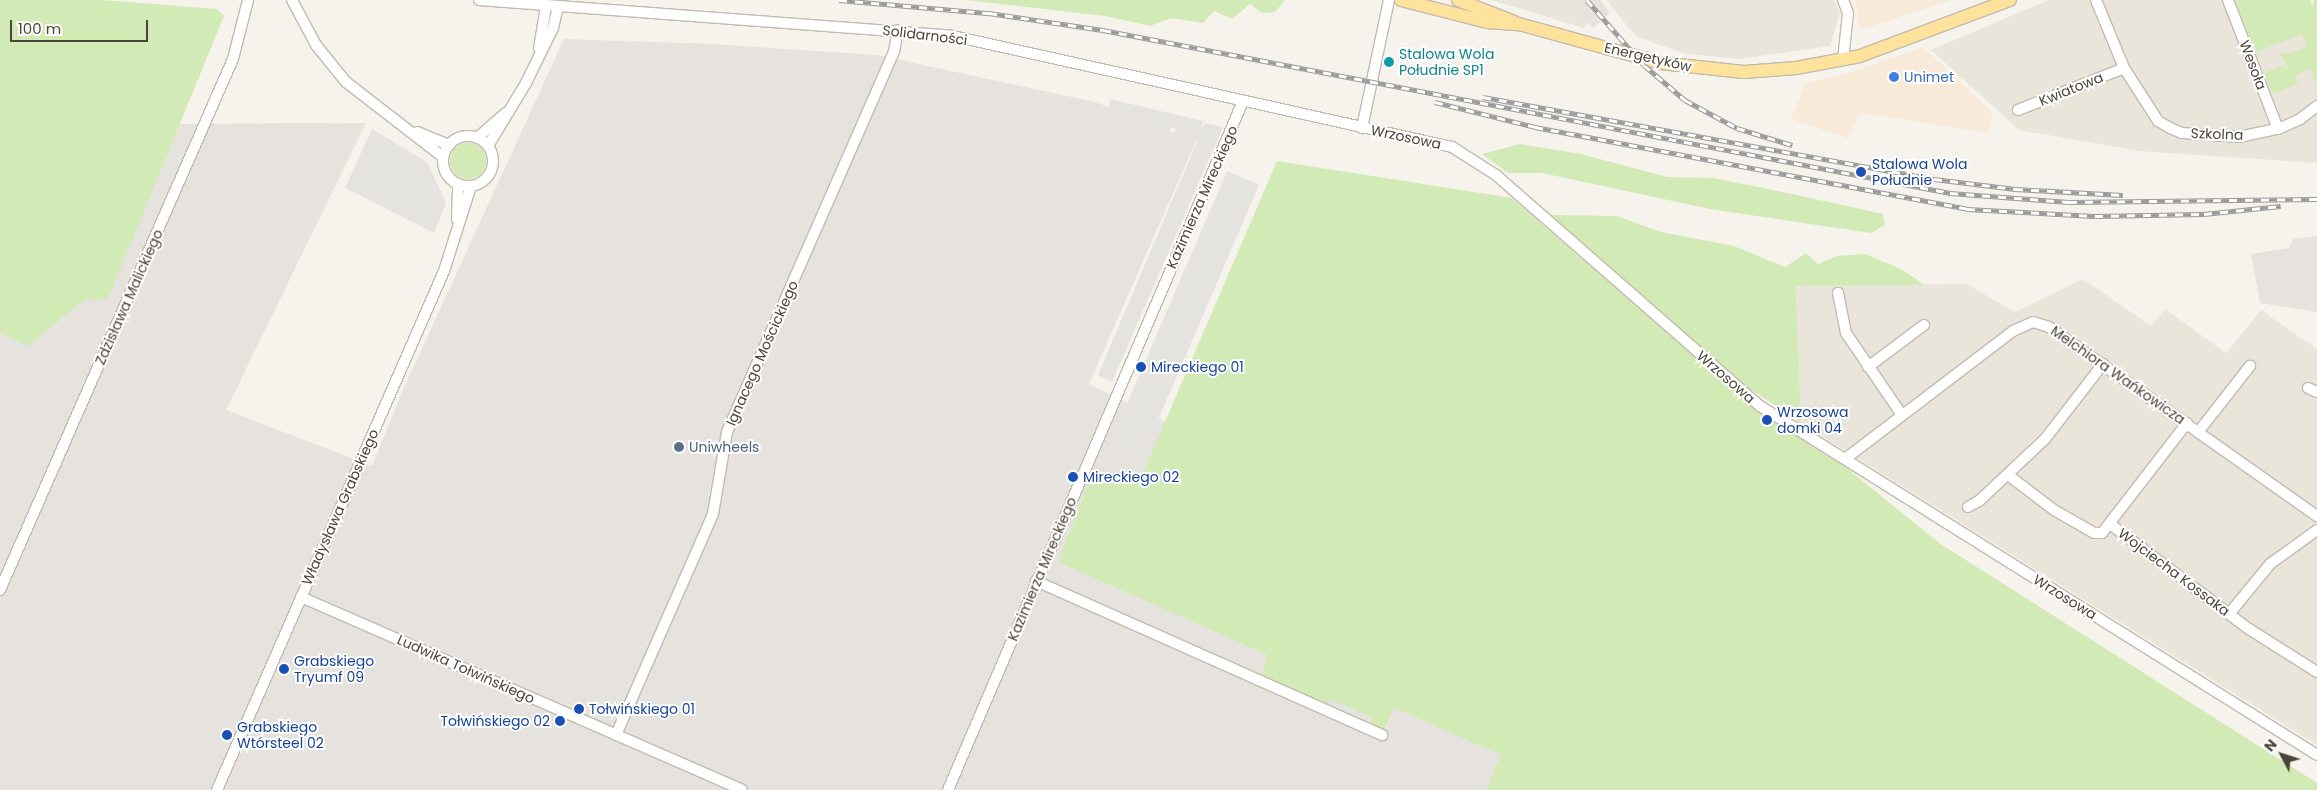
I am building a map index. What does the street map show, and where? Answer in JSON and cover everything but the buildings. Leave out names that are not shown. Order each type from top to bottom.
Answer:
[{"type":"main road","name":"Energetyków","points":[[1401,0],[1487,22],[1518,24]]},
{"type":"main road","name":"Energetyków","points":[[1458,0],[1518,24],[1690,68],[1744,72],[1796,68],[1843,60],[2010,0]]},
{"type":"street","name":"Zdzisława Malickiego","points":[[0,590],[236,52],[248,0]]},
{"type":"street","points":[[292,0],[316,45],[340,76],[362,98],[405,126],[443,157]]},
{"type":"street","name":"Solidarności","points":[[479,0],[898,30],[953,36],[1362,128]]},
{"type":"street","name":"Wrzosowa","points":[[1389,0],[1362,128],[1438,142],[1478,162],[1750,398],[2317,754]]},
{"type":"street","points":[[1843,0],[1848,13],[1843,60]]},
{"type":"street","name":"Szkolna","points":[[2096,0],[2124,68],[2158,121],[2182,132],[2239,137],[2278,129],[2300,119],[2317,106]]},
{"type":"street","name":"Wesoła","points":[[2228,0],[2278,129]]},
{"type":"street","points":[[538,57],[546,6]]},
{"type":"street","points":[[488,146],[509,111],[553,28],[558,6]]},
{"type":"street","name":"Ignacego Mościckiego","points":[[616,734],[713,514],[727,432],[894,52],[898,30]]},
{"type":"street","name":"Kwiatowa","points":[[2018,110],[2124,68]]},
{"type":"street","name":"Kazimierza Mireckiego","points":[[948,790],[1243,101]]},
{"type":"street","points":[[477,138],[509,111]]},
{"type":"street","points":[[405,126],[449,145]]},
{"type":"street","points":[[462,137],[477,138],[488,146],[493,160],[489,174],[471,186],[458,184],[446,173],[443,157],[449,145],[462,137]]},
{"type":"street","name":"Władysława Grabskiego","points":[[457,223],[458,184]]},
{"type":"street","name":"Władysława Grabskiego","points":[[216,790],[444,272],[457,223],[471,186]]},
{"type":"street","points":[[1838,293],[1846,333],[1902,416]]},
{"type":"street","name":"Melchiora Wańkowicza","points":[[1845,459],[2027,323],[2049,327],[2317,516]]},
{"type":"street","points":[[1868,367],[1924,325]]},
{"type":"street","points":[[1968,507],[1979,501],[2045,439],[2103,364]]},
{"type":"street","points":[[2199,431],[2250,366]]},
{"type":"street","points":[[2110,524],[2187,423]]},
{"type":"street","name":"Wojciecha Kossaka","points":[[2008,475],[2054,510],[2094,533],[2102,533],[2110,524],[2229,614],[2317,672]]},
{"type":"street","points":[[2229,614],[2270,564],[2317,530]]},
{"type":"street","points":[[1036,582],[1382,735]]},
{"type":"street","name":"Ludwika Tołwińskiego","points":[[300,597],[742,790]]},
{"type":"shaded area","points":[[1491,0],[1576,0],[1584,8],[1580,12],[1589,22],[1584,28]]},
{"type":"shaded area","points":[[1576,0],[1600,0],[1610,13],[1593,28],[1580,12],[1584,8]]},
{"type":"shaded area","points":[[1606,0],[1834,0],[1840,13],[1830,46],[1740,59],[1686,54],[1637,37]]},
{"type":"shaded area","points":[[1855,0],[1952,0],[1860,30]]},
{"type":"shaded area","points":[[2049,0],[2289,0],[2306,45],[2317,41],[2317,163],[2139,151],[2019,130],[1931,50]]},
{"type":"shaded area","points":[[564,39],[711,44],[877,55],[1095,102],[1196,141],[1089,384],[1166,422],[1143,473],[1058,562],[1267,655],[1383,735],[1394,708],[1502,755],[1486,790],[0,790],[0,125],[366,123],[226,410],[372,466],[402,392]]},
{"type":"shaded area","points":[[1923,47],[1992,112],[1989,133],[1861,113],[1848,138],[1791,119],[1806,83],[1846,74]]},
{"type":"shaded area","points":[[1110,99],[1203,121],[1201,130],[1205,123],[1223,127],[1112,382],[1098,375],[1199,137],[1193,144],[1173,135],[1176,129],[1171,127],[1168,134],[1109,107]]},
{"type":"shaded area","points":[[372,129],[427,162],[446,203],[434,233],[345,188]]},
{"type":"shaded area","points":[[1227,171],[1259,185],[1148,443],[1133,450],[1111,441]]},
{"type":"shaded area","points":[[2317,236],[2317,312],[2260,303],[2251,254],[2289,248],[2293,239]]},
{"type":"shaded area","points":[[2083,279],[2151,326],[2165,309],[2226,353],[2261,310],[2317,349],[2317,745],[1801,423],[1796,286],[1967,284],[2015,312]]},
{"type":"shaded area","points":[[1329,699],[1373,718],[1370,724],[1326,705]]},
{"type":"green space","points":[[0,0],[102,0],[217,9],[224,16],[108,299],[84,300],[28,346],[0,333]]},
{"type":"green space","points":[[966,0],[1285,0],[1275,12],[1262,13],[1250,4],[1232,19],[1214,11],[1203,23],[1171,18],[1150,26],[1105,16]]},
{"type":"green space","points":[[2235,0],[2310,0],[2313,6],[2314,0],[2317,0],[2317,87],[2310,69],[2295,75],[2298,84],[2273,94],[2264,73],[2281,66],[2289,70],[2280,53],[2292,53],[2306,46],[2302,34],[2256,52]]},
{"type":"green space","points":[[468,143],[481,148],[486,161],[481,174],[468,179],[455,174],[450,161],[455,148]]},
{"type":"green space","points":[[1520,144],[1581,154],[1667,177],[1714,178],[1883,214],[1885,225],[1871,233],[1710,209],[1542,173],[1508,173],[1482,154]]},
{"type":"green space","points":[[1277,161],[1512,198],[1746,402],[1833,457],[1939,543],[2317,783],[2317,790],[1486,790],[1501,755],[1394,708],[1382,735],[1260,681],[1267,655],[1058,562],[1092,474],[1143,473]]},
{"type":"green space","points":[[1551,215],[1617,216],[1661,232],[1734,246],[1785,267],[1806,253],[1818,264],[1837,256],[1865,254],[1901,269],[1925,285],[1796,286],[1801,423],[1746,386]]},
{"type":"railway","points":[[839,0],[989,13],[1103,30],[1950,193],[2069,202],[2317,199]]},
{"type":"railway","points":[[1587,0],[1644,65],[1685,100],[1737,128],[1792,145]]},
{"type":"railway","points":[[1483,97],[1934,179],[2015,189],[2123,195]]},
{"type":"railway","points":[[1435,102],[1535,127],[1967,209],[2095,216],[2204,214],[2281,206]]},
{"type":"place","name":"Stalowa Wola Południe SP1","points":[[1389,62]]},
{"type":"place","name":"Unimet","points":[[1894,77]]},
{"type":"place","name":"Stalowa Wola Południe","points":[[1861,172]]},
{"type":"place","name":"Mireckiego 01","points":[[1141,367]]},
{"type":"place","name":"Wrzosowa domki 04","points":[[1767,420]]},
{"type":"place","name":"Uniwheels","points":[[679,447]]},
{"type":"place","name":"Mireckiego 02","points":[[1073,477]]},
{"type":"place","name":"Grabskiego Tryumf 09","points":[[284,669]]},
{"type":"place","name":"Tołwińskiego 01","points":[[579,709]]},
{"type":"place","name":"Tołwińskiego 02","points":[[560,721]]},
{"type":"place","name":"Grabskiego Wtórsteel 02","points":[[227,735]]}]
